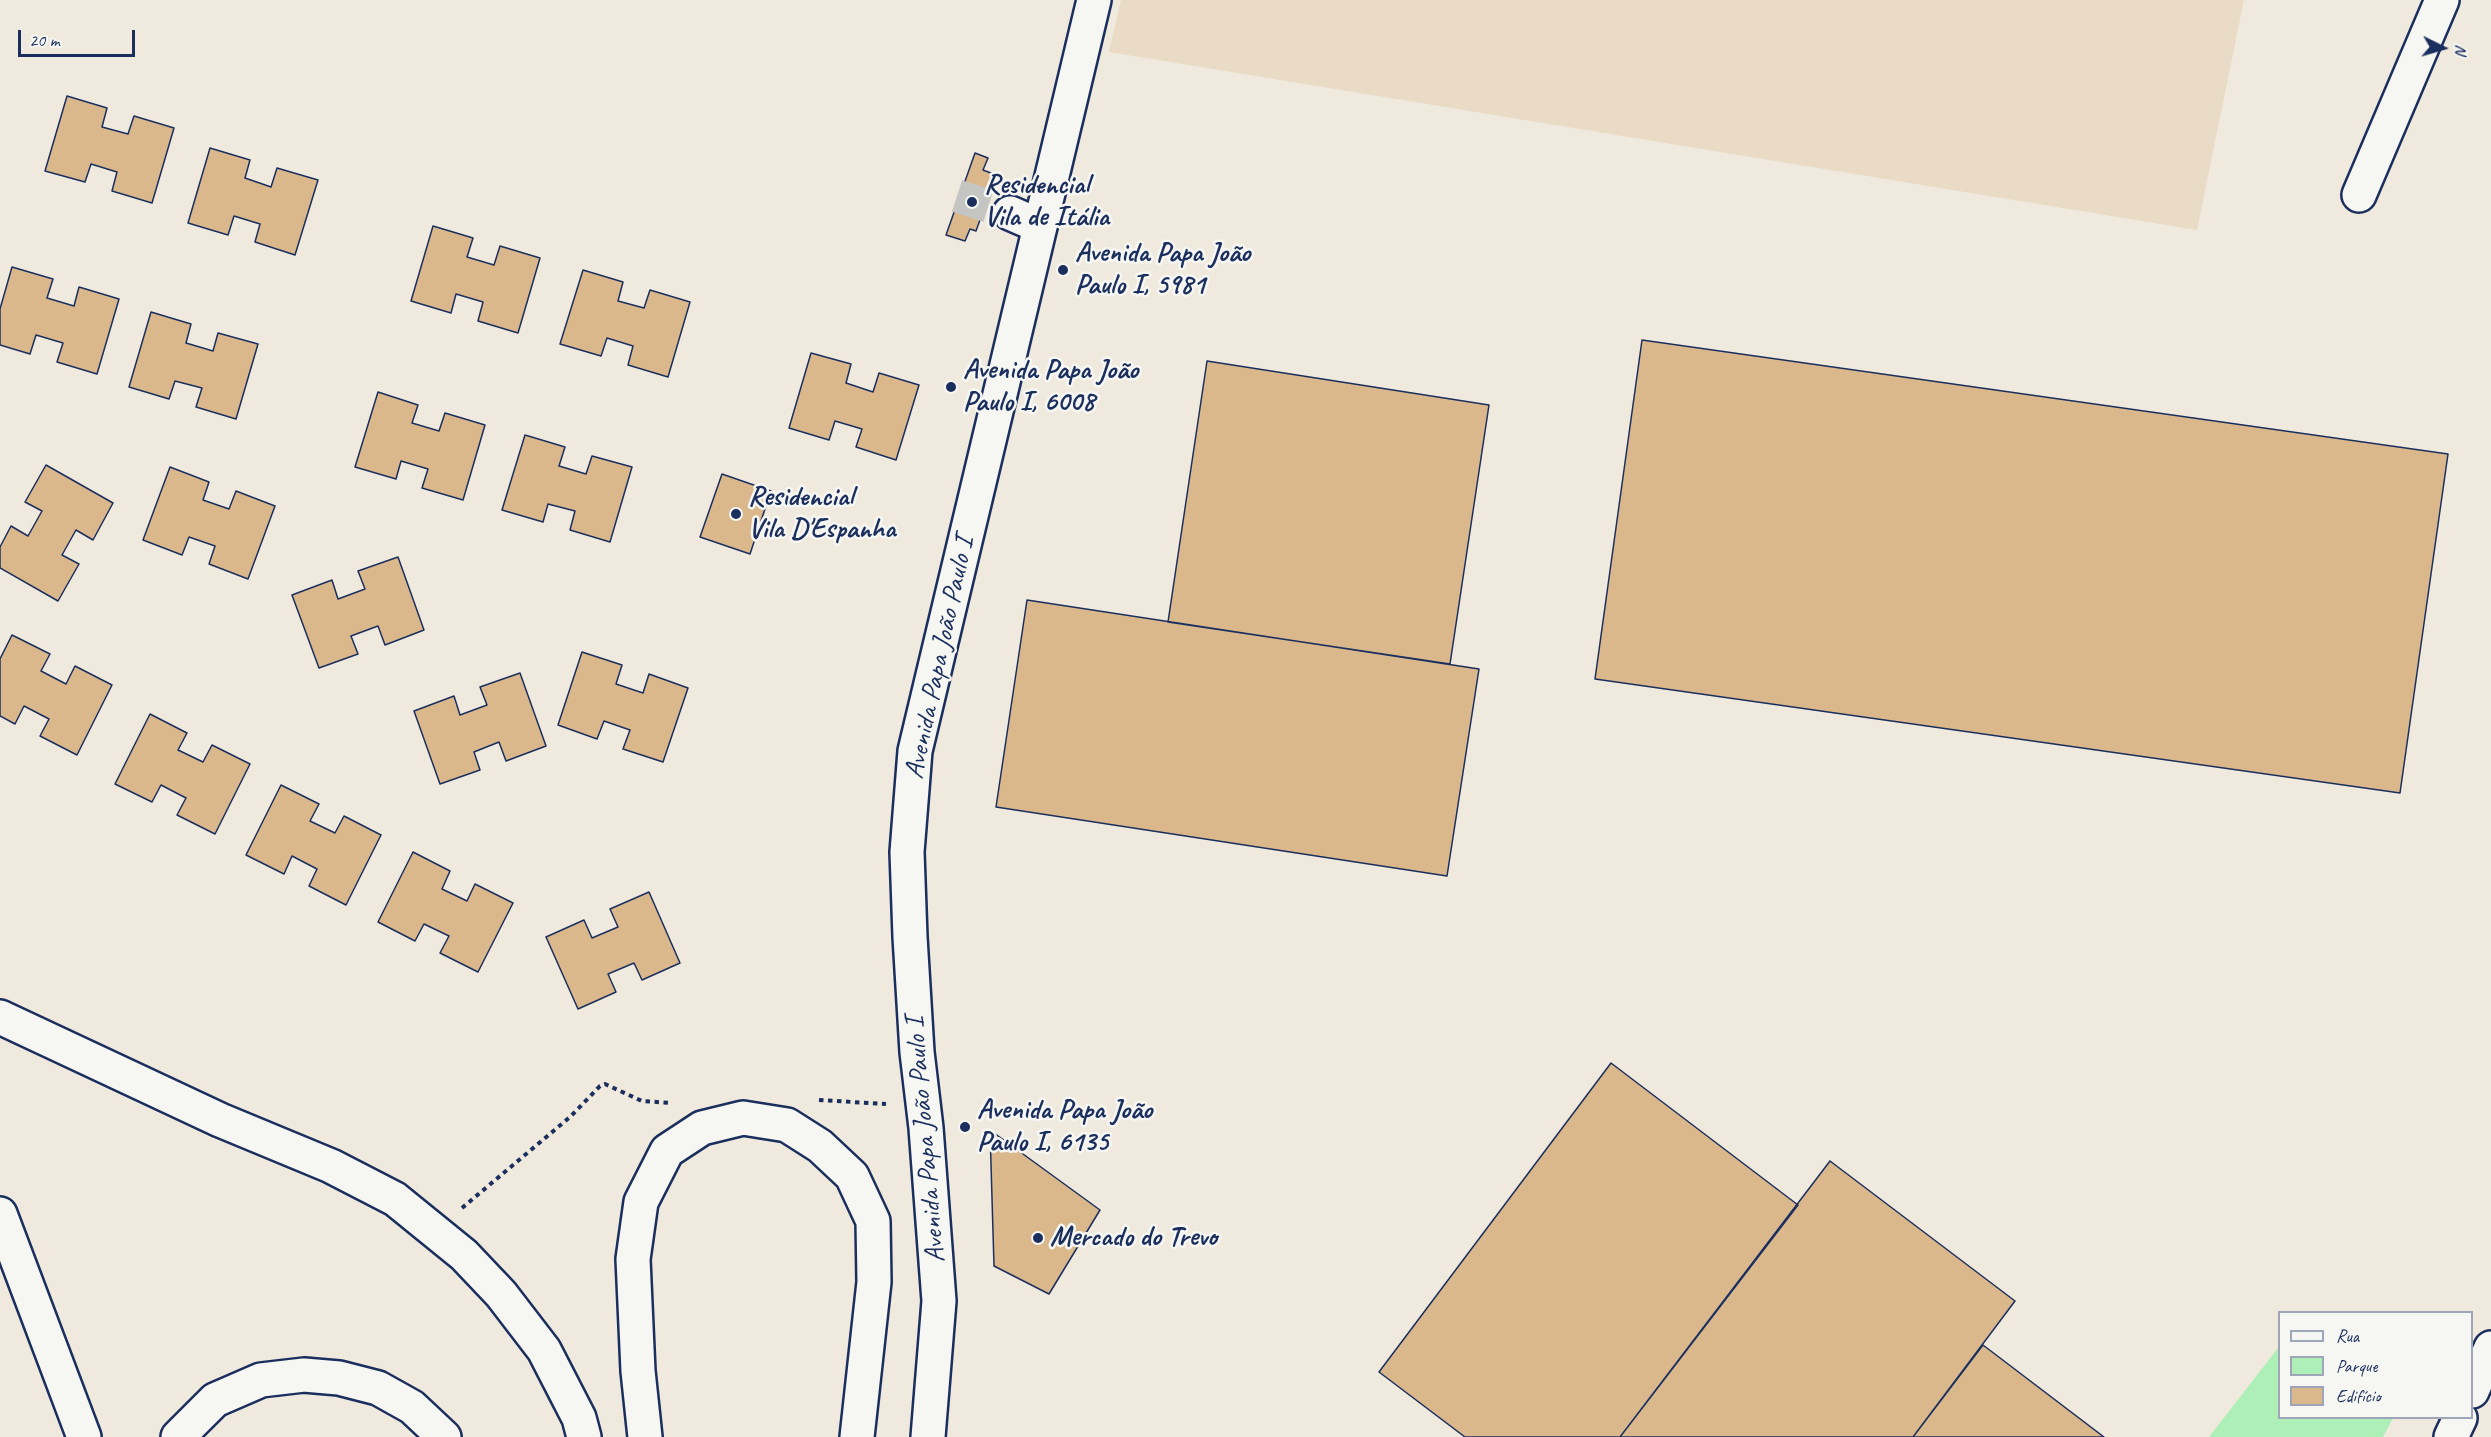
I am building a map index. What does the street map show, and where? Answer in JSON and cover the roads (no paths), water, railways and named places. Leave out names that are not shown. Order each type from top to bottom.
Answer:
[{"type":"main road","name":"Avenida Papa João Paulo I","points":[[928,1437],[939,1301],[917,1052],[907,852],[915,751],[1094,0]]},
{"type":"main road","points":[[2359,195],[2442,0]]},
{"type":"main road","points":[[1010,213],[1040,226]]},
{"type":"main road","points":[[0,1017],[220,1120],[331,1166],[395,1199],[464,1255],[501,1294],[544,1350],[579,1418],[584,1437]]},
{"type":"main road","points":[[645,1437],[638,1371],[633,1259],[641,1202],[667,1151],[702,1128],[743,1118],[787,1125],[820,1146],[852,1176],[873,1221],[874,1282],[858,1437]]},
{"type":"main road","points":[[0,1214],[84,1437]]},
{"type":"main road","points":[[2473,1389],[2491,1348]]},
{"type":"main road","points":[[178,1437],[215,1400],[261,1380],[304,1375],[339,1378],[378,1388],[412,1407],[444,1437]]},
{"type":"main road","points":[[2451,1437],[2460,1419]]},
{"type":"tunnel","points":[[957,196],[1010,213]]},
{"type":"place","name":"Residencial Vila de Itália","points":[[972,202]]},
{"type":"place","name":"Avenida Papa João Paulo I, 5981","points":[[1063,270]]},
{"type":"place","name":"Avenida Papa João Paulo I, 6008","points":[[951,387]]},
{"type":"place","name":"Residencial Vila D'Espanha","points":[[736,514]]},
{"type":"place","name":"Avenida Papa João Paulo I, 6135","points":[[965,1127]]},
{"type":"place","name":"Mercado do Trevo","points":[[1038,1238]]}]
